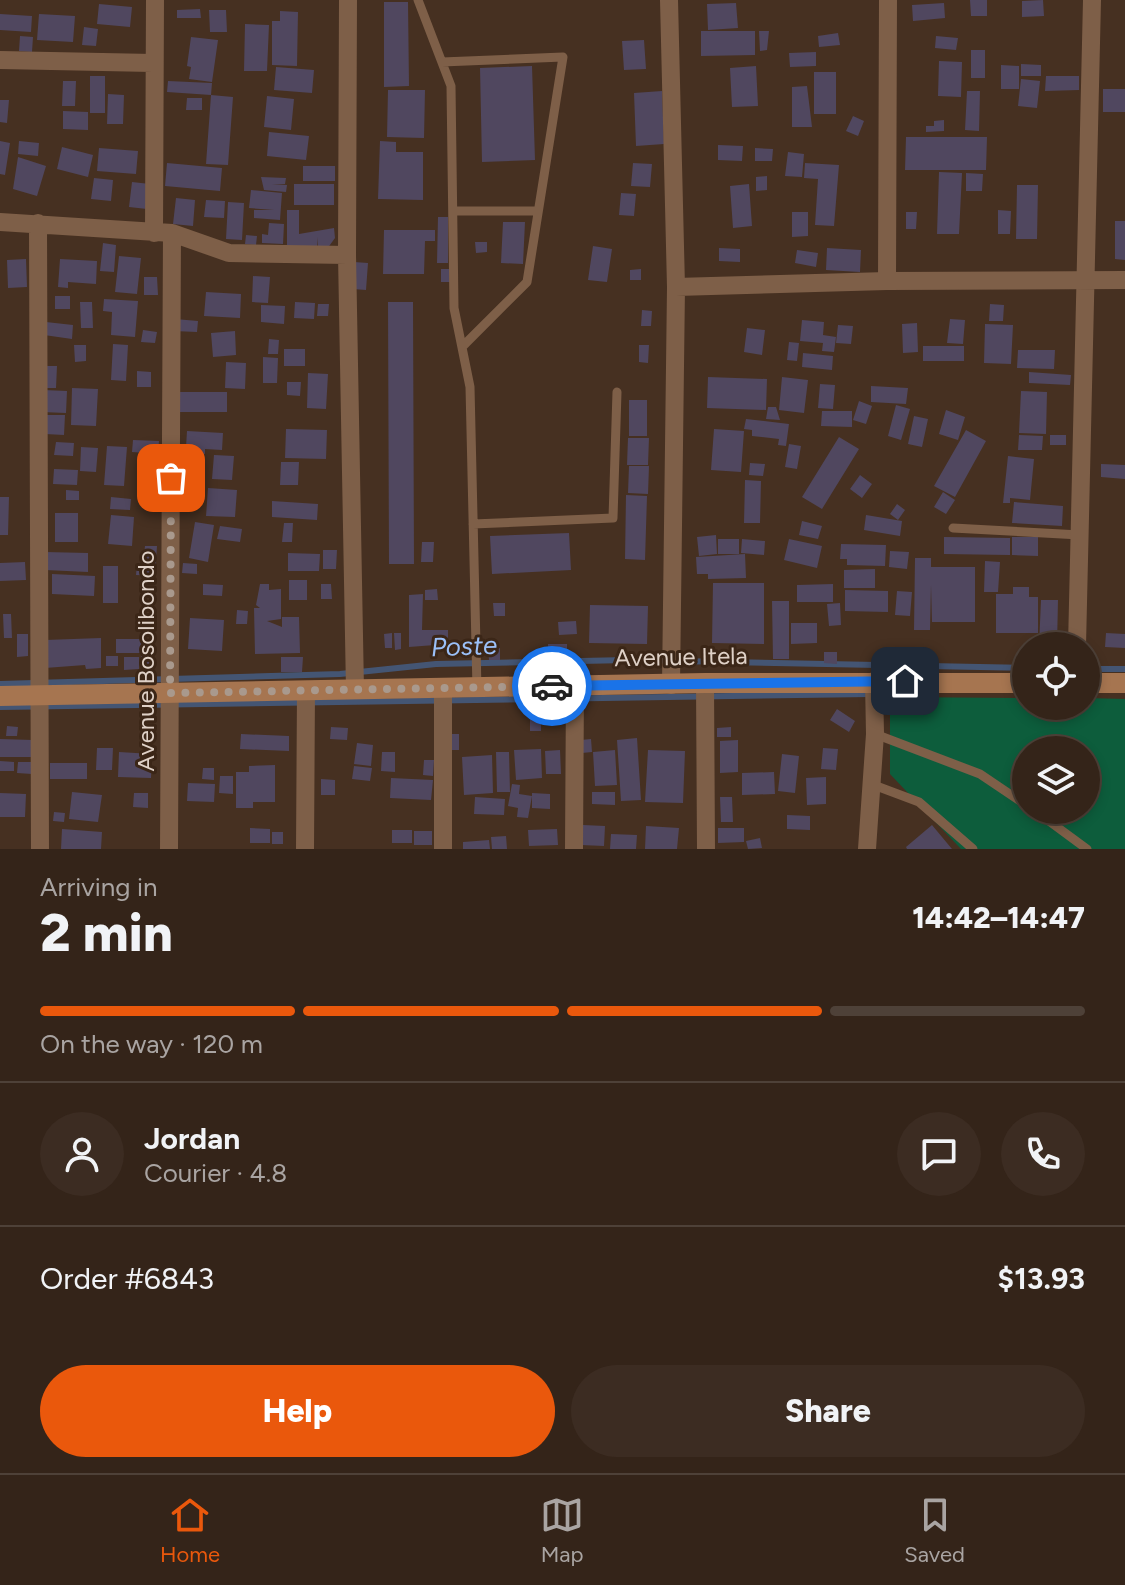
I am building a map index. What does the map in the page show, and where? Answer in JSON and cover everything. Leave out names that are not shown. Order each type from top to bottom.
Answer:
[{"type":"street","name":"Avenue Bosolibondo","points":[[155,0],[153,63],[163,233],[170,693],[169,849]]},
{"type":"street","points":[[348,0],[347,255],[355,690]]},
{"type":"street","points":[[669,0],[676,287],[671,685]]},
{"type":"street","points":[[887,281],[888,0]]},
{"type":"street","points":[[1077,632],[1092,0]]},
{"type":"street","points":[[0,60],[153,63]]},
{"type":"street","points":[[0,222],[163,233],[229,253],[347,255]]},
{"type":"street","points":[[38,223],[40,849]]},
{"type":"street","points":[[676,287],[887,281],[1125,280]]},
{"type":"street","points":[[867,849],[875,734],[874,681]]},
{"type":"street","points":[[705,683],[706,849]]},
{"type":"street","name":"Avenue Itela","points":[[0,696],[705,683],[1012,683]]},
{"type":"street","points":[[1100,683],[1125,683]]},
{"type":"street","points":[[574,849],[575,685]]},
{"type":"street","points":[[443,689],[443,849]]},
{"type":"street","points":[[305,849],[306,690]]},
{"type":"lane","points":[[418,0],[451,86],[454,308],[470,387],[477,689]]},
{"type":"lane","points":[[442,62],[563,57],[527,282],[462,347]]},
{"type":"lane","points":[[453,211],[538,211]]},
{"type":"lane","points":[[473,524],[613,518],[617,392]]},
{"type":"lane","points":[[953,528],[1080,535]]},
{"type":"lane","points":[[875,734],[980,774],[1012,796]]},
{"type":"lane","points":[[871,784],[919,802],[973,849]]},
{"type":"lane","points":[[1053,824],[1087,849]]},
{"type":"green space","points":[[890,697],[1012,698],[1012,720],[1100,720],[1100,698],[1125,699],[1125,849],[961,849],[890,774]]},
{"type":"building","points":[[970,0],[987,0],[987,16],[971,16]]},
{"type":"building","points":[[1043,0],[1044,16],[1022,17],[1022,1]]},
{"type":"building","points":[[384,2],[408,2],[409,86],[384,87]]},
{"type":"building","points":[[736,3],[738,28],[708,30],[707,4]]},
{"type":"building","points":[[944,3],[945,18],[913,21],[912,5]]},
{"type":"building","points":[[99,4],[132,7],[130,27],[97,24]]},
{"type":"building","points":[[200,9],[201,18],[177,18],[177,10]]},
{"type":"building","points":[[209,10],[226,10],[227,32],[210,32]]},
{"type":"building","points":[[280,11],[298,12],[297,66],[272,65],[272,21],[280,21]]},
{"type":"building","points":[[0,14],[32,16],[31,32],[0,30]]},
{"type":"building","points":[[39,14],[75,16],[73,42],[37,40]]},
{"type":"building","points":[[245,24],[269,25],[267,71],[244,71]]},
{"type":"building","points":[[84,27],[98,29],[96,46],[82,45]]},
{"type":"building","points":[[701,31],[755,31],[755,55],[701,56]]},
{"type":"building","points":[[759,31],[769,31],[767,50],[760,51]]},
{"type":"building","points":[[838,33],[840,45],[819,47],[818,36]]},
{"type":"building","points":[[20,36],[33,37],[32,52],[19,51]]},
{"type":"building","points":[[936,36],[958,38],[956,50],[935,48]]},
{"type":"building","points":[[191,37],[218,40],[212,82],[189,79],[191,67],[187,66]]},
{"type":"building","points":[[644,40],[646,69],[624,70],[622,41]]},
{"type":"building","points":[[971,50],[985,50],[985,78],[971,78]]},
{"type":"building","points":[[816,52],[816,66],[790,67],[789,53]]},
{"type":"building","points":[[939,61],[962,62],[961,97],[938,96]]},
{"type":"building","points":[[1021,64],[1041,65],[1041,76],[1021,76]]},
{"type":"building","points":[[1001,65],[1019,66],[1019,89],[1001,89]]},
{"type":"building","points":[[532,66],[535,160],[482,162],[480,68]]},
{"type":"building","points":[[756,66],[758,106],[732,107],[730,68]]},
{"type":"building","points":[[276,67],[314,70],[312,93],[274,90]]},
{"type":"building","points":[[814,72],[836,72],[836,114],[814,114]]},
{"type":"building","points":[[90,76],[105,76],[105,113],[90,113]]},
{"type":"building","points":[[1046,76],[1079,76],[1079,90],[1045,91]]},
{"type":"building","points":[[1021,79],[1040,81],[1037,108],[1018,106]]},
{"type":"building","points":[[63,81],[76,81],[75,106],[62,106]]},
{"type":"building","points":[[168,81],[212,83],[211,95],[167,92]]},
{"type":"building","points":[[807,86],[812,127],[792,127],[792,87]]},
{"type":"building","points":[[1103,89],[1125,89],[1125,112],[1103,112]]},
{"type":"building","points":[[388,90],[425,90],[424,138],[387,137]]},
{"type":"building","points":[[662,91],[664,144],[636,146],[634,93]]},
{"type":"building","points":[[967,91],[980,91],[979,131],[965,130]]},
{"type":"building","points":[[108,94],[124,95],[123,124],[107,124]]},
{"type":"building","points":[[211,95],[233,97],[228,165],[206,164]]},
{"type":"building","points":[[267,96],[294,99],[291,130],[264,127]]},
{"type":"building","points":[[187,98],[202,98],[202,110],[186,110]]},
{"type":"building","points":[[0,100],[9,100],[7,123],[0,122]]},
{"type":"building","points":[[63,111],[88,112],[88,130],[63,129]]},
{"type":"building","points":[[853,116],[864,121],[858,136],[846,131]]},
{"type":"building","points":[[944,120],[944,131],[926,132],[926,126],[934,126],[934,121]]},
{"type":"building","points":[[269,132],[309,136],[306,160],[267,156]]},
{"type":"building","points":[[906,137],[987,137],[986,170],[905,170]]},
{"type":"building","points":[[0,141],[10,143],[5,175],[0,174]]},
{"type":"building","points":[[19,141],[39,143],[38,156],[18,154]]},
{"type":"building","points":[[380,141],[396,142],[396,152],[423,152],[423,200],[378,199]]},
{"type":"building","points":[[718,145],[743,146],[742,161],[718,160]]},
{"type":"building","points":[[62,147],[93,155],[88,177],[57,169]]},
{"type":"building","points":[[99,148],[138,151],[136,174],[97,171]]},
{"type":"building","points":[[755,148],[773,149],[772,161],[755,161]]},
{"type":"building","points":[[788,152],[804,154],[802,177],[785,176]]},
{"type":"building","points":[[18,157],[46,166],[37,196],[13,189]]},
{"type":"building","points":[[167,163],[222,168],[220,191],[165,186]]},
{"type":"building","points":[[633,163],[652,164],[650,187],[631,186]]},
{"type":"building","points":[[805,163],[839,165],[834,226],[815,225],[818,179],[804,178]]},
{"type":"building","points":[[303,166],[335,166],[335,181],[303,181]]},
{"type":"building","points":[[939,172],[962,173],[959,234],[937,234]]},
{"type":"building","points":[[966,173],[983,174],[982,191],[966,191]]},
{"type":"building","points":[[767,176],[767,190],[756,191],[756,177]]},
{"type":"building","points":[[261,177],[286,178],[285,184],[272,184],[287,185],[286,192],[264,190]]},
{"type":"building","points":[[94,178],[113,180],[111,201],[91,199]]},
{"type":"building","points":[[132,182],[150,184],[147,209],[129,207]]},
{"type":"building","points":[[294,184],[334,184],[334,205],[294,205]]},
{"type":"building","points":[[749,184],[752,226],[733,228],[730,186]]},
{"type":"building","points":[[1017,185],[1038,185],[1037,239],[1016,239]]},
{"type":"building","points":[[251,190],[282,193],[280,220],[254,218],[254,210],[274,210],[249,208]]},
{"type":"building","points":[[621,193],[636,194],[634,216],[619,215]]},
{"type":"building","points":[[176,198],[195,200],[193,226],[173,224]]},
{"type":"building","points":[[206,200],[225,201],[224,218],[204,217]]},
{"type":"building","points":[[228,202],[244,203],[242,240],[226,239]]},
{"type":"building","points":[[287,210],[299,210],[299,234],[334,228],[335,238],[327,249],[318,248],[318,237],[317,249],[287,249]]},
{"type":"building","points":[[998,210],[1011,211],[1010,234],[998,234]]},
{"type":"building","points":[[792,212],[808,212],[808,236],[792,237]]},
{"type":"building","points":[[906,212],[917,212],[916,229],[906,229]]},
{"type":"building","points":[[438,217],[448,217],[448,263],[437,263]]},
{"type":"building","points":[[1115,221],[1125,221],[1125,260],[1115,259]]},
{"type":"building","points":[[503,222],[525,222],[523,264],[501,263]]},
{"type":"building","points":[[269,223],[284,224],[283,244],[262,243],[262,234],[268,235]]},
{"type":"building","points":[[384,230],[435,230],[435,241],[425,241],[424,274],[383,274]]},
{"type":"building","points":[[246,235],[257,236],[256,245],[245,244]]},
{"type":"building","points":[[475,242],[487,242],[487,252],[476,253]]},
{"type":"building","points":[[103,243],[116,245],[114,272],[100,271]]},
{"type":"building","points":[[593,246],[612,249],[607,282],[588,280]]},
{"type":"building","points":[[719,248],[740,249],[740,262],[719,261]]},
{"type":"building","points":[[827,248],[861,250],[860,272],[826,270]]},
{"type":"building","points":[[797,250],[818,253],[816,267],[795,263]]},
{"type":"building","points":[[119,256],[141,258],[137,294],[115,292]]},
{"type":"building","points":[[26,259],[27,287],[8,288],[7,260]]},
{"type":"building","points":[[60,259],[97,261],[96,284],[68,282],[68,288],[58,287]]},
{"type":"building","points":[[354,262],[368,263],[366,290],[353,289]]},
{"type":"building","points":[[441,269],[449,269],[450,282],[441,282]]},
{"type":"building","points":[[641,269],[641,280],[630,280],[630,270]]},
{"type":"building","points":[[253,276],[270,277],[268,303],[252,302]]},
{"type":"building","points":[[144,277],[157,277],[158,295],[144,295]]},
{"type":"building","points":[[206,292],[241,294],[240,318],[204,316]]},
{"type":"building","points":[[55,296],[70,296],[70,309],[55,309]]},
{"type":"building","points":[[104,299],[138,301],[135,337],[111,335],[112,312],[103,311]]},
{"type":"building","points":[[80,302],[92,302],[93,328],[81,328]]},
{"type":"building","points":[[295,302],[315,303],[314,319],[294,318]]},
{"type":"building","points":[[388,302],[413,302],[414,564],[389,564]]},
{"type":"building","points":[[318,304],[329,304],[328,316],[317,316]]},
{"type":"building","points":[[990,304],[1004,305],[1003,321],[989,321]]},
{"type":"building","points":[[261,305],[285,306],[284,324],[261,322]]},
{"type":"building","points":[[642,310],[652,311],[651,326],[641,326]]},
{"type":"building","points":[[175,319],[198,321],[197,332],[174,331]]},
{"type":"building","points":[[950,319],[965,320],[963,344],[947,343]]},
{"type":"building","points":[[802,320],[824,322],[823,335],[836,337],[834,352],[822,351],[823,343],[800,341]]},
{"type":"building","points":[[46,322],[73,325],[72,339],[44,335]]},
{"type":"building","points":[[917,323],[918,352],[903,353],[902,324]]},
{"type":"building","points":[[985,324],[1013,325],[1011,364],[984,363]]},
{"type":"building","points":[[838,325],[853,326],[851,344],[836,343]]},
{"type":"building","points":[[747,328],[765,330],[762,355],[744,352]]},
{"type":"building","points":[[143,330],[157,332],[155,343],[141,342]]},
{"type":"building","points":[[235,331],[236,355],[213,357],[211,333]]},
{"type":"building","points":[[269,339],[279,340],[278,354],[268,354]]},
{"type":"building","points":[[789,342],[799,343],[797,361],[787,360]]},
{"type":"building","points":[[113,344],[128,345],[126,381],[111,380]]},
{"type":"building","points":[[74,345],[86,345],[86,361],[75,362]]},
{"type":"building","points":[[639,345],[649,345],[648,363],[639,362]]},
{"type":"building","points":[[923,346],[964,346],[964,361],[923,361]]},
{"type":"building","points":[[284,349],[305,349],[305,366],[284,366]]},
{"type":"building","points":[[1018,350],[1055,350],[1054,369],[1017,368]]},
{"type":"building","points":[[803,353],[833,356],[832,370],[802,367]]},
{"type":"building","points":[[263,357],[278,358],[277,383],[263,383]]},
{"type":"building","points":[[226,362],[246,363],[245,389],[225,388]]},
{"type":"building","points":[[43,366],[57,366],[56,388],[42,388]]},
{"type":"building","points":[[137,371],[151,372],[151,387],[137,387]]},
{"type":"building","points":[[1029,372],[1071,375],[1070,385],[1029,383]]},
{"type":"building","points":[[308,373],[328,374],[326,409],[307,408]]},
{"type":"building","points":[[708,377],[767,379],[766,410],[707,408]]},
{"type":"building","points":[[782,377],[808,380],[804,413],[779,410]]},
{"type":"building","points":[[287,382],[301,382],[300,396],[287,395]]},
{"type":"building","points":[[820,384],[835,385],[833,409],[818,408]]},
{"type":"building","points":[[871,386],[908,388],[906,404],[871,402]]},
{"type":"building","points":[[72,388],[98,389],[96,426],[71,425]]},
{"type":"building","points":[[43,390],[67,391],[66,413],[42,412]]},
{"type":"building","points":[[1021,391],[1047,392],[1046,434],[1019,433]]},
{"type":"building","points":[[174,392],[227,392],[227,412],[174,412]]},
{"type":"building","points":[[629,400],[647,400],[647,436],[629,436]]},
{"type":"building","points":[[859,401],[872,406],[866,424],[853,420]]},
{"type":"building","points":[[896,405],[910,409],[901,440],[888,436]]},
{"type":"building","points":[[768,407],[776,407],[780,420],[766,419]]},
{"type":"building","points":[[946,410],[965,417],[958,440],[939,434]]},
{"type":"building","points":[[822,411],[852,411],[852,427],[821,426]]},
{"type":"building","points":[[46,415],[65,415],[64,435],[45,434]]},
{"type":"building","points":[[914,416],[928,419],[922,447],[908,444]]},
{"type":"building","points":[[746,419],[789,424],[786,446],[778,445],[779,439],[752,436],[752,430],[744,429]]},
{"type":"building","points":[[286,429],[327,430],[326,459],[285,458]]},
{"type":"building","points":[[714,429],[744,431],[741,472],[711,470]]},
{"type":"building","points":[[966,430],[986,441],[955,497],[934,486]]},
{"type":"building","points":[[187,431],[223,433],[222,450],[205,449],[205,454],[196,453],[197,448],[186,447]]},
{"type":"building","points":[[1019,435],[1043,436],[1042,450],[1018,450]]},
{"type":"building","points":[[1050,435],[1066,435],[1066,445],[1050,445]]},
{"type":"building","points":[[839,437],[859,449],[822,509],[802,497]]},
{"type":"building","points":[[628,438],[649,438],[648,465],[627,465]]},
{"type":"building","points":[[133,440],[159,441],[158,454],[132,452]]},
{"type":"building","points":[[56,442],[74,443],[73,456],[54,455]]},
{"type":"building","points":[[789,444],[801,446],[797,469],[785,467]]},
{"type":"building","points":[[107,446],[127,447],[124,486],[104,485]]},
{"type":"building","points":[[81,447],[98,448],[96,472],[80,471]]},
{"type":"building","points":[[214,455],[234,456],[232,480],[212,479]]},
{"type":"building","points":[[1008,456],[1034,459],[1030,500],[1010,498],[1010,503],[1003,503]]},
{"type":"building","points":[[281,462],[299,462],[298,485],[280,485]]},
{"type":"building","points":[[750,463],[765,464],[763,476],[749,475]]},
{"type":"building","points":[[1101,464],[1125,465],[1125,479],[1101,477]]},
{"type":"building","points":[[629,466],[649,466],[648,494],[628,493]]},
{"type":"building","points":[[54,469],[78,470],[77,485],[53,484]]},
{"type":"building","points":[[860,475],[872,484],[862,498],[850,489]]},
{"type":"building","points":[[745,480],[761,481],[760,523],[744,523]]},
{"type":"building","points":[[208,488],[237,490],[235,517],[206,516]]},
{"type":"building","points":[[66,490],[79,491],[79,500],[66,500]]},
{"type":"building","points":[[943,492],[955,500],[946,514],[934,507]]},
{"type":"building","points":[[626,495],[647,496],[645,560],[625,559]]},
{"type":"building","points":[[0,497],[9,497],[8,535],[0,535]]},
{"type":"building","points":[[111,497],[131,499],[130,510],[110,509]]},
{"type":"building","points":[[272,501],[318,504],[317,520],[272,517]]},
{"type":"building","points":[[1014,502],[1063,506],[1062,526],[1012,523]]},
{"type":"building","points":[[897,504],[905,510],[898,520],[890,514]]},
{"type":"building","points":[[55,513],[78,513],[78,542],[55,542]]},
{"type":"building","points":[[111,515],[134,517],[132,546],[108,544]]},
{"type":"building","points":[[866,515],[902,521],[900,536],[864,530]]},
{"type":"building","points":[[802,521],[822,526],[818,539],[799,535]]},
{"type":"building","points":[[195,522],[214,525],[208,562],[189,558]]},
{"type":"building","points":[[284,523],[293,523],[292,542],[282,542]]},
{"type":"building","points":[[220,526],[242,529],[240,542],[217,539]]},
{"type":"building","points":[[569,533],[571,570],[492,574],[490,536]]},
{"type":"building","points":[[716,535],[717,554],[699,556],[697,537]]},
{"type":"building","points":[[944,537],[1010,538],[1010,555],[944,554]]},
{"type":"building","points":[[1012,537],[1038,537],[1038,556],[1012,555]]},
{"type":"building","points":[[718,539],[739,539],[739,554],[718,554]]},
{"type":"building","points":[[742,539],[765,541],[764,555],[741,553]]},
{"type":"building","points":[[789,539],[822,546],[817,568],[784,560]]},
{"type":"building","points":[[422,542],[434,542],[433,562],[421,562]]},
{"type":"building","points":[[841,544],[886,545],[885,566],[847,565],[847,559],[840,559]]},
{"type":"building","points":[[145,546],[157,546],[155,576],[136,575],[137,564],[143,565]]},
{"type":"building","points":[[323,550],[337,550],[336,569],[323,569]]},
{"type":"building","points":[[890,551],[909,552],[907,569],[889,567]]},
{"type":"building","points":[[45,552],[88,553],[88,572],[45,570]]},
{"type":"building","points":[[288,553],[320,554],[319,571],[288,571]]},
{"type":"building","points":[[745,554],[746,578],[708,579],[708,574],[697,574],[696,557]]},
{"type":"building","points":[[915,558],[931,558],[931,567],[975,567],[975,622],[932,622],[931,585],[930,630],[914,630]]},
{"type":"building","points":[[985,561],[1000,562],[998,592],[984,592]]},
{"type":"building","points":[[25,562],[26,580],[0,581],[0,563]]},
{"type":"building","points":[[183,563],[197,564],[197,574],[182,573]]},
{"type":"building","points":[[103,566],[118,566],[118,603],[103,603]]},
{"type":"building","points":[[875,569],[875,588],[844,588],[844,570]]},
{"type":"building","points":[[52,574],[95,576],[94,596],[52,594]]},
{"type":"building","points":[[289,580],[307,580],[307,600],[289,600]]},
{"type":"building","points":[[713,583],[764,583],[764,644],[712,643]]},
{"type":"building","points":[[203,584],[223,585],[222,596],[203,595]]},
{"type":"building","points":[[260,584],[269,584],[269,590],[281,589],[281,619],[267,621],[282,627],[282,617],[299,617],[300,653],[255,654],[254,608],[260,608],[256,605]]},
{"type":"building","points":[[321,584],[331,584],[332,599],[321,599]]},
{"type":"building","points":[[833,584],[833,602],[797,602],[797,585]]},
{"type":"building","points":[[1013,587],[1029,587],[1029,597],[1038,597],[1038,632],[996,633],[996,594],[1013,594]]},
{"type":"building","points":[[437,589],[438,600],[425,600],[425,590]]},
{"type":"building","points":[[845,590],[888,591],[888,612],[845,611]]},
{"type":"building","points":[[897,591],[912,592],[910,616],[895,615]]},
{"type":"building","points":[[423,594],[422,630],[448,630],[448,644],[409,647],[409,595]]},
{"type":"building","points":[[1041,600],[1058,600],[1057,632],[1040,632]]},
{"type":"building","points":[[772,601],[789,601],[789,659],[773,659]]},
{"type":"building","points":[[493,603],[505,603],[505,616],[494,616]]},
{"type":"building","points":[[840,603],[841,625],[829,626],[827,604]]},
{"type":"building","points":[[590,605],[648,606],[647,644],[589,643]]},
{"type":"building","points":[[237,610],[248,611],[247,624],[236,624]]},
{"type":"building","points":[[3,614],[11,614],[12,638],[4,638]]},
{"type":"building","points":[[190,618],[224,620],[222,651],[188,649]]},
{"type":"building","points":[[576,621],[577,634],[559,635],[558,622]]},
{"type":"building","points":[[791,623],[817,623],[817,643],[791,644]]},
{"type":"building","points":[[392,633],[392,648],[385,648],[384,634]]},
{"type":"building","points":[[394,633],[401,633],[401,649],[395,650]]},
{"type":"building","points":[[1106,633],[1125,634],[1125,648],[1105,647]]},
{"type":"building","points":[[17,634],[28,634],[28,656],[17,657]]},
{"type":"building","points":[[101,638],[101,668],[86,669],[85,665],[45,668],[45,640]]},
{"type":"building","points":[[116,639],[145,639],[145,653],[116,653]]},
{"type":"building","points":[[548,644],[567,644],[567,657],[548,657]]},
{"type":"building","points":[[500,648],[500,660],[489,660],[488,649]]},
{"type":"building","points":[[824,652],[837,652],[837,664],[824,663]]},
{"type":"building","points":[[106,656],[118,656],[118,666],[106,666]]},
{"type":"building","points":[[141,656],[153,656],[153,666],[141,666]]},
{"type":"building","points":[[124,657],[139,657],[139,669],[124,670]]},
{"type":"building","points":[[281,657],[303,657],[302,672],[281,672]]},
{"type":"building","points":[[837,709],[855,721],[849,732],[830,720]]},
{"type":"building","points":[[541,715],[541,731],[530,731],[530,716]]},
{"type":"building","points":[[7,726],[18,727],[17,736],[6,736]]},
{"type":"building","points":[[331,727],[348,728],[347,740],[330,739]]},
{"type":"building","points":[[731,727],[731,737],[717,737],[717,728]]},
{"type":"building","points":[[241,734],[289,736],[289,751],[240,749]]},
{"type":"building","points":[[449,734],[459,734],[459,750],[449,750]]},
{"type":"building","points":[[637,738],[641,800],[621,801],[617,740]]},
{"type":"building","points":[[0,739],[33,740],[32,757],[0,757]]},
{"type":"building","points":[[591,739],[592,752],[582,753],[581,740]]},
{"type":"building","points":[[738,740],[738,772],[720,773],[720,741]]},
{"type":"building","points":[[357,743],[373,745],[371,766],[354,764]]},
{"type":"building","points":[[97,748],[113,748],[112,770],[96,770]]},
{"type":"building","points":[[823,748],[838,749],[836,770],[821,769]]},
{"type":"building","points":[[541,749],[542,778],[516,780],[514,750]]},
{"type":"building","points":[[560,750],[561,774],[546,774],[545,751]]},
{"type":"building","points":[[615,750],[617,785],[595,786],[593,752]]},
{"type":"building","points":[[648,750],[685,751],[683,803],[645,802]]},
{"type":"building","points":[[119,752],[152,754],[151,778],[118,777]]},
{"type":"building","points":[[382,752],[395,752],[395,772],[381,771]]},
{"type":"building","points":[[496,752],[509,752],[510,792],[497,792]]},
{"type":"building","points":[[782,754],[799,756],[795,793],[778,791]]},
{"type":"building","points":[[492,755],[493,793],[464,795],[462,757]]},
{"type":"building","points":[[424,760],[434,760],[433,776],[423,775]]},
{"type":"building","points":[[0,761],[14,762],[14,771],[0,771]]},
{"type":"building","points":[[18,762],[32,762],[32,774],[17,773]]},
{"type":"building","points":[[50,763],[87,763],[87,779],[50,779]]},
{"type":"building","points":[[275,765],[275,802],[253,802],[253,808],[236,808],[236,772],[249,772],[249,766]]},
{"type":"building","points":[[354,766],[372,768],[370,781],[352,779]]},
{"type":"building","points":[[203,768],[214,768],[214,780],[202,779]]},
{"type":"building","points":[[774,772],[775,794],[742,795],[742,773]]},
{"type":"building","points":[[220,776],[233,776],[233,794],[219,793]]},
{"type":"building","points":[[826,777],[826,804],[807,805],[806,778]]},
{"type":"building","points":[[391,778],[433,780],[431,800],[390,798]]},
{"type":"building","points":[[321,779],[335,780],[335,795],[321,795]]},
{"type":"building","points":[[188,783],[215,784],[214,802],[187,801]]},
{"type":"building","points":[[512,784],[520,785],[519,794],[532,796],[528,818],[517,817],[518,808],[508,806]]},
{"type":"building","points":[[72,792],[102,795],[98,822],[69,819]]},
{"type":"building","points":[[592,792],[615,792],[615,805],[592,804]]},
{"type":"building","points":[[0,793],[26,794],[25,817],[0,817]]},
{"type":"building","points":[[134,793],[148,793],[148,808],[133,807]]},
{"type":"building","points":[[532,793],[550,794],[550,809],[532,808]]},
{"type":"building","points":[[475,797],[505,799],[504,815],[474,814]]},
{"type":"building","points":[[720,797],[732,797],[733,822],[721,822]]},
{"type":"building","points":[[54,812],[65,813],[64,822],[53,821]]},
{"type":"building","points":[[787,815],[810,816],[810,830],[787,829]]},
{"type":"building","points":[[583,825],[605,826],[604,846],[581,845]]},
{"type":"building","points":[[932,825],[952,849],[907,849],[906,847]]},
{"type":"building","points":[[646,826],[679,828],[677,849],[645,849]]},
{"type":"building","points":[[250,828],[270,829],[270,843],[250,843]]},
{"type":"building","points":[[718,828],[744,828],[744,842],[718,843]]},
{"type":"building","points":[[62,829],[102,832],[101,849],[61,849]]},
{"type":"building","points":[[557,829],[558,845],[529,846],[528,830]]},
{"type":"building","points":[[392,830],[412,830],[412,843],[392,843]]},
{"type":"building","points":[[414,831],[432,831],[432,845],[414,845]]},
{"type":"building","points":[[272,832],[283,832],[283,844],[272,844]]},
{"type":"building","points":[[611,834],[637,835],[636,849],[610,849]]},
{"type":"building","points":[[506,836],[507,849],[492,849],[491,837]]},
{"type":"building","points":[[760,838],[762,848],[748,849],[746,841]]},
{"type":"building","points":[[489,840],[490,849],[463,849],[463,842]]},
{"type":"waterway","name":"Poste","points":[[0,684],[340,674],[436,664],[628,660],[1012,668]]},
{"type":"waterway","name":"Poste","points":[[1100,669],[1125,669]]},
{"type":"waterway","points":[[0,707],[870,694]]},
{"type":"way so far","points":[[171,478],[170,693],[552,686]]},
{"type":"route","points":[[552,686],[905,681]]}]
